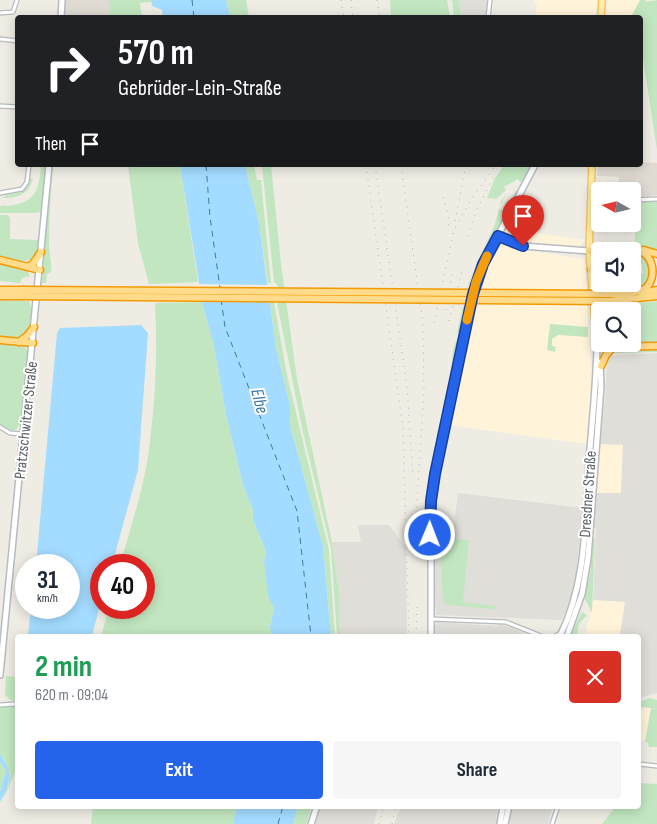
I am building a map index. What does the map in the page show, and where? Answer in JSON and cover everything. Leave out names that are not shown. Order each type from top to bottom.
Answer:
[{"type":"highway","points":[[641,250],[648,250],[657,254]]},
{"type":"highway","points":[[27,267],[36,261],[41,252]]},
{"type":"highway","points":[[641,252],[652,259],[656,268],[655,278],[641,290]]},
{"type":"highway","points":[[0,260],[40,270]]},
{"type":"highway","points":[[0,290],[22,293],[657,298]]},
{"type":"highway","points":[[624,294],[657,290]]},
{"type":"highway","points":[[609,298],[632,292]]},
{"type":"highway","points":[[0,296],[22,293]]},
{"type":"highway","points":[[19,342],[27,336],[34,326]]},
{"type":"highway","points":[[0,340],[33,343]]},
{"type":"highway","points":[[641,346],[657,346]]},
{"type":"highway","points":[[599,365],[609,352]]},
{"type":"main road","points":[[600,15],[602,0]]},
{"type":"main road","name":"Dresdner Straße","points":[[591,270],[589,251],[592,167]]},
{"type":"street","points":[[0,13],[14,12],[17,0]]},
{"type":"street","points":[[61,15],[62,0]]},
{"type":"street","points":[[488,15],[490,0]]},
{"type":"street","points":[[0,40],[15,41]]},
{"type":"street","points":[[0,106],[15,107]]},
{"type":"street","points":[[0,193],[22,189],[27,182],[29,167]]},
{"type":"street","name":"Pratzschwitzer Straße","points":[[0,675],[49,167]]},
{"type":"street","points":[[430,634],[430,517],[435,474],[473,294],[483,264],[535,167]]},
{"type":"street","points":[[641,200],[657,199]]},
{"type":"street","points":[[498,236],[523,246],[589,251]]},
{"type":"street","name":"Dresdner Straße","points":[[562,634],[582,594],[588,558],[599,365],[598,352]]},
{"type":"street","points":[[0,427],[10,433],[22,434]]},
{"type":"street","points":[[431,618],[506,622],[536,634]]},
{"type":"street","points":[[525,630],[532,634]]},
{"type":"street","points":[[0,705],[14,704]]},
{"type":"street","points":[[641,764],[657,766]]},
{"type":"street","points":[[311,824],[316,809]]},
{"type":"street","points":[[500,824],[502,809]]},
{"type":"street","points":[[505,824],[508,809]]},
{"type":"street","points":[[552,824],[557,809]]},
{"type":"shaded area","points":[[65,0],[109,0],[110,15],[63,15]]},
{"type":"shaded area","points":[[459,0],[489,0],[486,15],[461,15]]},
{"type":"shaded area","points":[[535,0],[597,0],[595,15],[535,15],[537,4]]},
{"type":"shaded area","points":[[608,0],[640,0],[632,15],[606,15]]},
{"type":"shaded area","points":[[643,162],[657,163],[657,195],[641,197],[641,182],[619,182],[619,177],[597,176],[598,167],[643,167]]},
{"type":"shaded area","points":[[506,227],[584,240],[580,247],[576,249],[523,244],[504,236]]},
{"type":"shaded area","points":[[501,243],[531,251],[584,259],[592,378],[587,444],[448,425],[480,283],[488,261],[497,244]]},
{"type":"shaded area","points":[[657,353],[657,693],[641,697],[641,634],[620,634],[625,602],[593,600],[596,493],[621,493],[623,445],[599,444],[605,400],[607,359],[610,356]]},
{"type":"shaded area","points":[[599,444],[623,445],[621,493],[596,493]]},
{"type":"shaded area","points":[[458,493],[583,508],[576,576],[571,597],[562,620],[436,615],[436,607],[434,607],[433,536],[453,533]]},
{"type":"shaded area","points":[[358,525],[389,525],[406,548],[407,634],[340,634],[339,591],[332,542],[361,542]]},
{"type":"shaded area","points":[[595,541],[625,601],[620,634],[585,634],[593,600]]},
{"type":"shaded area","points":[[436,622],[498,626],[499,624],[511,627],[525,634],[433,634]]},
{"type":"shaded area","points":[[641,707],[651,708],[645,742],[641,741]]},
{"type":"shaded area","points":[[317,809],[377,809],[374,824],[312,824]]},
{"type":"shaded area","points":[[400,809],[497,809],[497,824],[394,824]]},
{"type":"shaded area","points":[[510,809],[552,809],[548,824],[507,824]]},
{"type":"green space","points":[[109,0],[151,0],[151,2],[140,3],[142,15],[110,15]]},
{"type":"green space","points":[[226,0],[246,0],[249,15],[230,15]]},
{"type":"green space","points":[[390,0],[447,0],[450,15],[391,15]]},
{"type":"green space","points":[[452,0],[459,0],[461,15],[454,15]]},
{"type":"green space","points":[[640,0],[646,0],[646,2],[657,0],[657,150],[643,59],[643,15],[632,15]]},
{"type":"green space","points":[[41,167],[47,167],[42,211],[37,213],[0,213],[0,206],[3,206],[3,204],[5,206],[15,205],[29,200],[39,183]]},
{"type":"green space","points":[[51,167],[53,167],[49,234],[51,272],[47,274],[46,283],[42,283]]},
{"type":"green space","points":[[128,167],[180,167],[198,282],[149,284],[138,243]]},
{"type":"green space","points":[[245,167],[254,167],[257,180],[261,180],[271,283],[268,283],[259,223]]},
{"type":"green space","points":[[262,167],[271,167],[281,264],[297,379],[332,542],[339,591],[340,634],[337,634],[331,549],[302,428],[277,303],[279,300],[277,284],[274,282]]},
{"type":"green space","points":[[503,167],[532,167],[525,180],[520,182],[518,179],[504,187],[506,190],[496,199],[487,198],[495,178]]},
{"type":"green space","points":[[33,178],[28,189],[21,195],[0,198],[20,191],[29,179]]},
{"type":"green space","points":[[516,190],[518,193],[484,257],[473,285],[468,285],[495,224],[499,208],[502,210],[507,201],[510,202]]},
{"type":"green space","points":[[657,200],[657,253],[641,249],[641,242],[634,242],[635,232],[641,232],[641,201]]},
{"type":"green space","points":[[0,215],[8,215],[10,218],[10,239],[40,240],[37,254],[35,253],[30,260],[20,262],[0,257]]},
{"type":"green space","points":[[641,254],[653,264],[648,284],[641,287],[641,275],[643,273]]},
{"type":"green space","points":[[0,264],[28,272],[30,276],[22,278],[20,283],[0,281]]},
{"type":"green space","points":[[0,300],[29,301],[33,314],[29,331],[21,338],[0,338]]},
{"type":"green space","points":[[657,301],[657,342],[641,343],[641,303]]},
{"type":"green space","points":[[202,302],[214,346],[226,415],[243,485],[253,510],[253,520],[266,551],[264,562],[274,608],[270,627],[272,634],[102,634],[106,619],[155,619],[155,554],[123,554],[148,457],[155,380],[155,303]]},
{"type":"green space","points":[[270,302],[274,302],[287,375],[329,550],[335,634],[331,634],[323,546],[290,425],[290,406],[276,348]]},
{"type":"green space","points":[[463,306],[468,306],[463,329],[457,333]]},
{"type":"green space","points":[[550,324],[588,327],[588,337],[558,335],[552,339],[552,346],[556,347],[555,352],[547,350]]},
{"type":"green space","points":[[462,333],[454,370],[452,361],[453,350]]},
{"type":"green space","points":[[0,343],[21,345],[28,350],[22,423],[15,430],[8,430],[0,424]]},
{"type":"green space","points":[[641,350],[657,350],[657,352],[611,353],[641,352]]},
{"type":"green space","points":[[451,372],[453,376],[433,471],[430,470]]},
{"type":"green space","points":[[447,538],[469,540],[463,602],[496,606],[495,609],[448,605],[443,601],[440,545]]},
{"type":"green space","points":[[595,538],[592,613],[584,597],[590,573],[593,539]]},
{"type":"green space","points":[[582,612],[587,615],[579,624],[577,634],[570,634]]},
{"type":"green space","points":[[6,676],[15,677],[15,701],[5,695]]},
{"type":"green space","points":[[650,698],[657,700],[657,747],[649,747],[648,743],[645,742],[651,708],[641,707],[641,701]]},
{"type":"green space","points":[[15,705],[15,773],[0,807],[9,783],[5,761],[0,754],[0,707]]},
{"type":"green space","points":[[0,762],[6,771],[0,791]]},
{"type":"green space","points":[[641,783],[657,784],[657,824],[602,824],[614,809],[641,809]]},
{"type":"green space","points":[[93,809],[236,809],[233,824],[91,824]]},
{"type":"green space","points":[[297,809],[311,809],[306,824],[293,824]]},
{"type":"water","points":[[151,0],[226,0],[230,15],[163,15],[162,10],[152,6]]},
{"type":"water","name":"Elbe","points":[[180,167],[245,167],[259,223],[276,348],[290,406],[290,425],[323,546],[331,634],[272,634],[270,627],[274,608],[268,596],[264,562],[266,551],[253,520],[253,510],[243,485],[226,415],[214,346],[202,302]]},
{"type":"water","points":[[141,325],[148,333],[138,470],[115,554],[90,554],[90,619],[96,619],[93,634],[28,634],[30,619],[80,619],[80,554],[37,554],[57,333],[60,328]]},
{"type":"water","points":[[0,754],[9,772],[9,778],[0,802],[0,791],[6,771],[0,762]]},
{"type":"water","points":[[236,809],[297,809],[293,824],[233,824]]},
{"type":"pier","points":[[196,284],[271,285],[273,302],[199,302]]},
{"type":"ferry route","points":[[192,0],[194,15]]},
{"type":"ferry route","points":[[206,167],[210,217],[220,288]]},
{"type":"ferry route","points":[[221,299],[225,327],[297,511],[311,634]]},
{"type":"ferry route","points":[[278,824],[282,809]]},
{"type":"railway","points":[[341,0],[344,15]]},
{"type":"railway","points":[[351,0],[353,15]]},
{"type":"railway","points":[[377,0],[380,15]]},
{"type":"railway","points":[[366,167],[403,428],[409,634]]},
{"type":"railway","points":[[375,167],[407,387],[413,476]]},
{"type":"railway","points":[[401,167],[423,324],[424,391],[415,531]]},
{"type":"railway","points":[[455,221],[466,167]]},
{"type":"railway","points":[[434,323],[454,230],[472,198],[495,167]]},
{"type":"railway","points":[[468,236],[478,207],[495,175]]},
{"type":"railway","points":[[443,197],[448,214],[449,230]]},
{"type":"railway","points":[[449,321],[463,268]]},
{"type":"railway","points":[[446,310],[453,270]]},
{"type":"railway","points":[[416,634],[417,606]]},
{"type":"railway","points":[[379,824],[383,809]]},
{"type":"railway","points":[[392,824],[395,809]]},
{"type":"slow traffic","points":[[467,320],[476,282],[487,256]]},
{"type":"route","points":[[430,535],[431,501],[435,474],[469,308],[478,276],[498,236],[523,246]]}]
